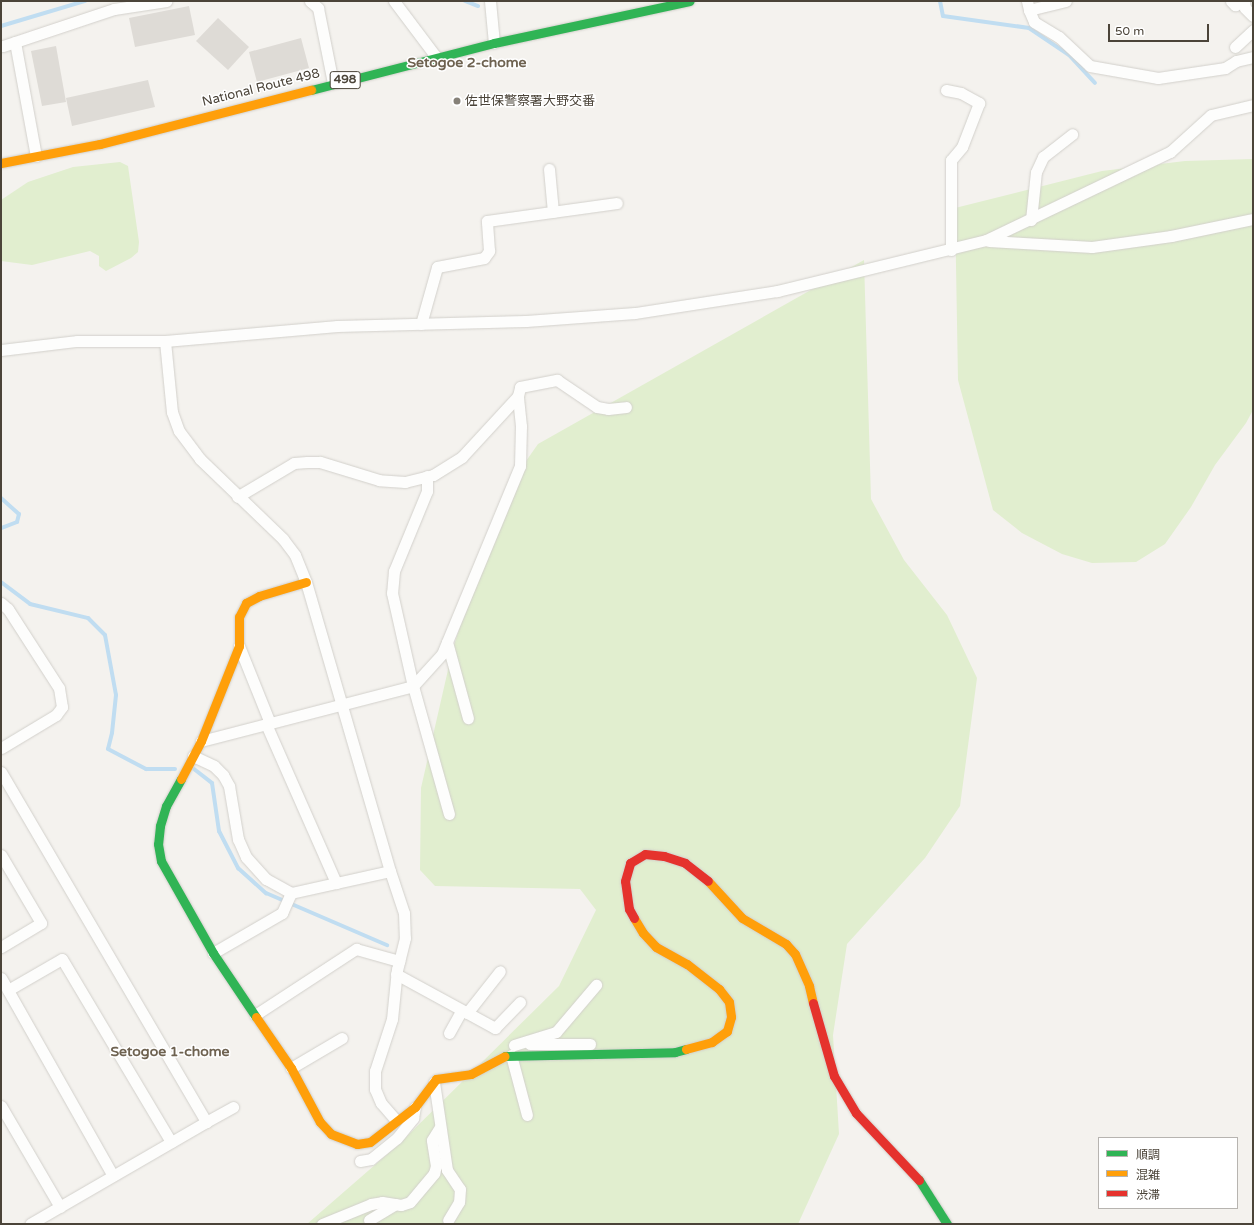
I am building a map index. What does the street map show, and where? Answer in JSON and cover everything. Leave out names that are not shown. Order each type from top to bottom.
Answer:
[{"type":"main road","name":"National Route 498","points":[[1,163],[100,144],[333,83],[663,3],[690,1]]},
{"type":"main road","points":[[306,582],[258,596],[246,603],[239,618],[240,646],[201,741],[166,806],[160,826],[158,844],[161,861],[213,953],[291,1068],[320,1122],[331,1134],[344,1141],[357,1144],[370,1142],[395,1119],[415,1107],[436,1079],[471,1074],[511,1052],[675,1052],[712,1042],[727,1031],[731,1017],[729,1002],[719,989],[687,964],[656,947],[643,933],[628,908],[625,881],[630,863],[645,854],[664,856],[685,863],[702,875],[742,918],[786,944],[795,954],[809,986],[817,1024],[834,1076],[856,1113],[920,1182],[947,1224]]},
{"type":"street","points":[[3,46],[114,9],[166,1]]},
{"type":"street","points":[[310,1],[318,8],[333,83]]},
{"type":"street","points":[[394,1],[437,58]]},
{"type":"street","points":[[490,1],[494,43]]},
{"type":"street","points":[[1066,1],[1028,6],[1034,22],[1060,37],[1078,52],[1090,66],[1158,78],[1225,68],[1236,61],[1253,57]]},
{"type":"street","points":[[1231,1],[1235,5],[1244,1],[1245,8],[1253,16]]},
{"type":"street","points":[[1235,47],[1253,30]]},
{"type":"street","points":[[15,42],[36,156]]},
{"type":"street","points":[[946,90],[961,93],[979,103],[962,147],[951,160],[952,250]]},
{"type":"street","points":[[1,350],[77,341],[165,341],[337,326],[526,321],[667,309],[777,291],[952,250],[986,240],[1031,220],[1170,152],[1211,115],[1253,105]]},
{"type":"street","points":[[1031,220],[1036,172],[1043,157],[1072,134]]},
{"type":"street","points":[[549,169],[553,212]]},
{"type":"street","points":[[420,324],[437,267],[484,258],[489,251],[487,221],[617,203]]},
{"type":"street","points":[[986,240],[1092,247],[1171,236],[1253,219]]},
{"type":"street","points":[[165,341],[172,412],[178,431],[200,459],[237,497],[283,539],[295,555],[306,582],[390,871],[404,913],[405,938],[396,974],[392,1019],[375,1071],[375,1089],[378,1096],[395,1119]]},
{"type":"street","points":[[201,741],[413,686],[442,654],[520,466],[521,426],[518,396],[520,387],[557,380],[598,407],[608,409],[626,407]]},
{"type":"street","points":[[237,497],[294,463],[320,462],[379,480],[405,482],[427,476],[462,457],[518,396]]},
{"type":"street","points":[[427,476],[427,491],[394,571],[392,593],[413,686],[449,814]]},
{"type":"street","points":[[1,603],[8,609],[59,688],[62,707],[56,715],[1,748]]},
{"type":"street","points":[[447,642],[468,718]]},
{"type":"street","points":[[240,646],[268,723],[336,883]]},
{"type":"street","points":[[193,756],[214,766],[224,775],[230,786],[238,839],[246,857],[266,879],[291,894],[390,871]]},
{"type":"street","points":[[1,772],[206,1122]]},
{"type":"street","points":[[1,855],[41,923],[1,947]]},
{"type":"street","points":[[213,953],[283,911],[291,894]]},
{"type":"street","points":[[255,1015],[356,949],[399,961]]},
{"type":"street","points":[[8,990],[62,959],[171,1142]]},
{"type":"street","points":[[449,1033],[464,1012],[500,971]]},
{"type":"street","points":[[396,974],[495,1028],[520,1002]]},
{"type":"street","points":[[1,978],[113,1176]]},
{"type":"street","points":[[511,1052],[556,1032],[596,985]]},
{"type":"street","points":[[291,1068],[342,1038]]},
{"type":"street","points":[[511,1052],[590,1044]]},
{"type":"street","points":[[511,1052],[528,1115]]},
{"type":"street","points":[[434,1082],[447,1170],[460,1189],[459,1202],[448,1220]]},
{"type":"street","points":[[1,1106],[60,1207]]},
{"type":"street","points":[[30,1224],[233,1107]]},
{"type":"street","points":[[360,1161],[371,1159],[397,1138],[413,1118],[415,1107]]},
{"type":"street","points":[[322,1224],[371,1204],[382,1202],[396,1204],[410,1202],[434,1173],[436,1166],[432,1140],[440,1127]]},
{"type":"street","points":[[369,1220],[396,1204]]},
{"type":"green space","points":[[1253,159],[1253,410],[1246,423],[1215,465],[1191,507],[1165,544],[1136,562],[1092,563],[1062,554],[1022,533],[993,510],[958,380],[955,208],[1102,171],[1185,161]]},
{"type":"green space","points":[[120,162],[128,166],[139,242],[138,252],[131,258],[106,271],[99,266],[99,256],[90,251],[32,265],[1,261],[1,200],[28,182],[73,167]]},
{"type":"green space","points":[[864,260],[871,499],[904,560],[947,615],[977,678],[960,806],[925,858],[847,944],[833,1035],[839,1134],[798,1224],[307,1224],[399,1144],[559,986],[596,910],[580,889],[435,886],[420,870],[421,788],[453,648],[505,491],[538,444]]},
{"type":"building","points":[[189,6],[195,35],[135,47],[129,18]]},
{"type":"building","points":[[218,18],[249,47],[228,70],[196,41]]},
{"type":"building","points":[[301,38],[309,68],[257,82],[249,52]]},
{"type":"building","points":[[56,46],[66,102],[42,106],[31,51]]},
{"type":"building","points":[[148,80],[155,107],[72,126],[66,98]]},
{"type":"waterway","points":[[1,26],[85,1]]},
{"type":"waterway","points":[[465,1],[478,6]]},
{"type":"waterway","points":[[940,1],[943,16],[1029,28],[1069,55],[1095,83]]},
{"type":"waterway","points":[[1,498],[19,514],[17,522],[1,528]]},
{"type":"waterway","points":[[1,582],[30,604],[88,618],[105,635],[116,695],[112,733],[108,749],[146,769],[175,769]]},
{"type":"waterway","points":[[194,769],[212,783],[219,831],[238,868],[266,893],[387,945]]},
{"type":"traffic: fast","points":[[311,90],[494,43],[690,1]]},
{"type":"traffic: fast","points":[[181,779],[166,806],[160,826],[158,844],[161,861],[213,953],[256,1017]]},
{"type":"traffic: fast","points":[[505,1056],[675,1052],[686,1049]]},
{"type":"traffic: fast","points":[[919,1180],[947,1224]]},
{"type":"traffic: slow","points":[[1,163],[100,144],[311,90]]},
{"type":"traffic: slow","points":[[181,779],[201,741],[239,646],[239,617],[246,603],[259,596],[306,582]]},
{"type":"traffic: slow","points":[[708,881],[742,918],[786,944],[795,954],[809,986],[813,1003]]},
{"type":"traffic: slow","points":[[634,918],[643,933],[656,947],[687,964],[719,989],[729,1002],[731,1017],[727,1031],[712,1042],[686,1049]]},
{"type":"traffic: slow","points":[[256,1017],[291,1068],[320,1122],[331,1134],[357,1144],[370,1142],[415,1107],[436,1079],[471,1074],[505,1056]]},
{"type":"traffic: jam","points":[[634,918],[629,909],[625,881],[630,863],[645,854],[664,856],[685,863],[708,881]]},
{"type":"traffic: jam","points":[[813,1003],[834,1076],[856,1113],[919,1180]]},
{"type":"place","name":"佐世保警察署大野交番","points":[[457,101]]},
{"type":"district","name":"Setogoe 2-chome","points":[[467,63]]},
{"type":"district","name":"Setogoe 1-chome","points":[[170,1052]]}]
